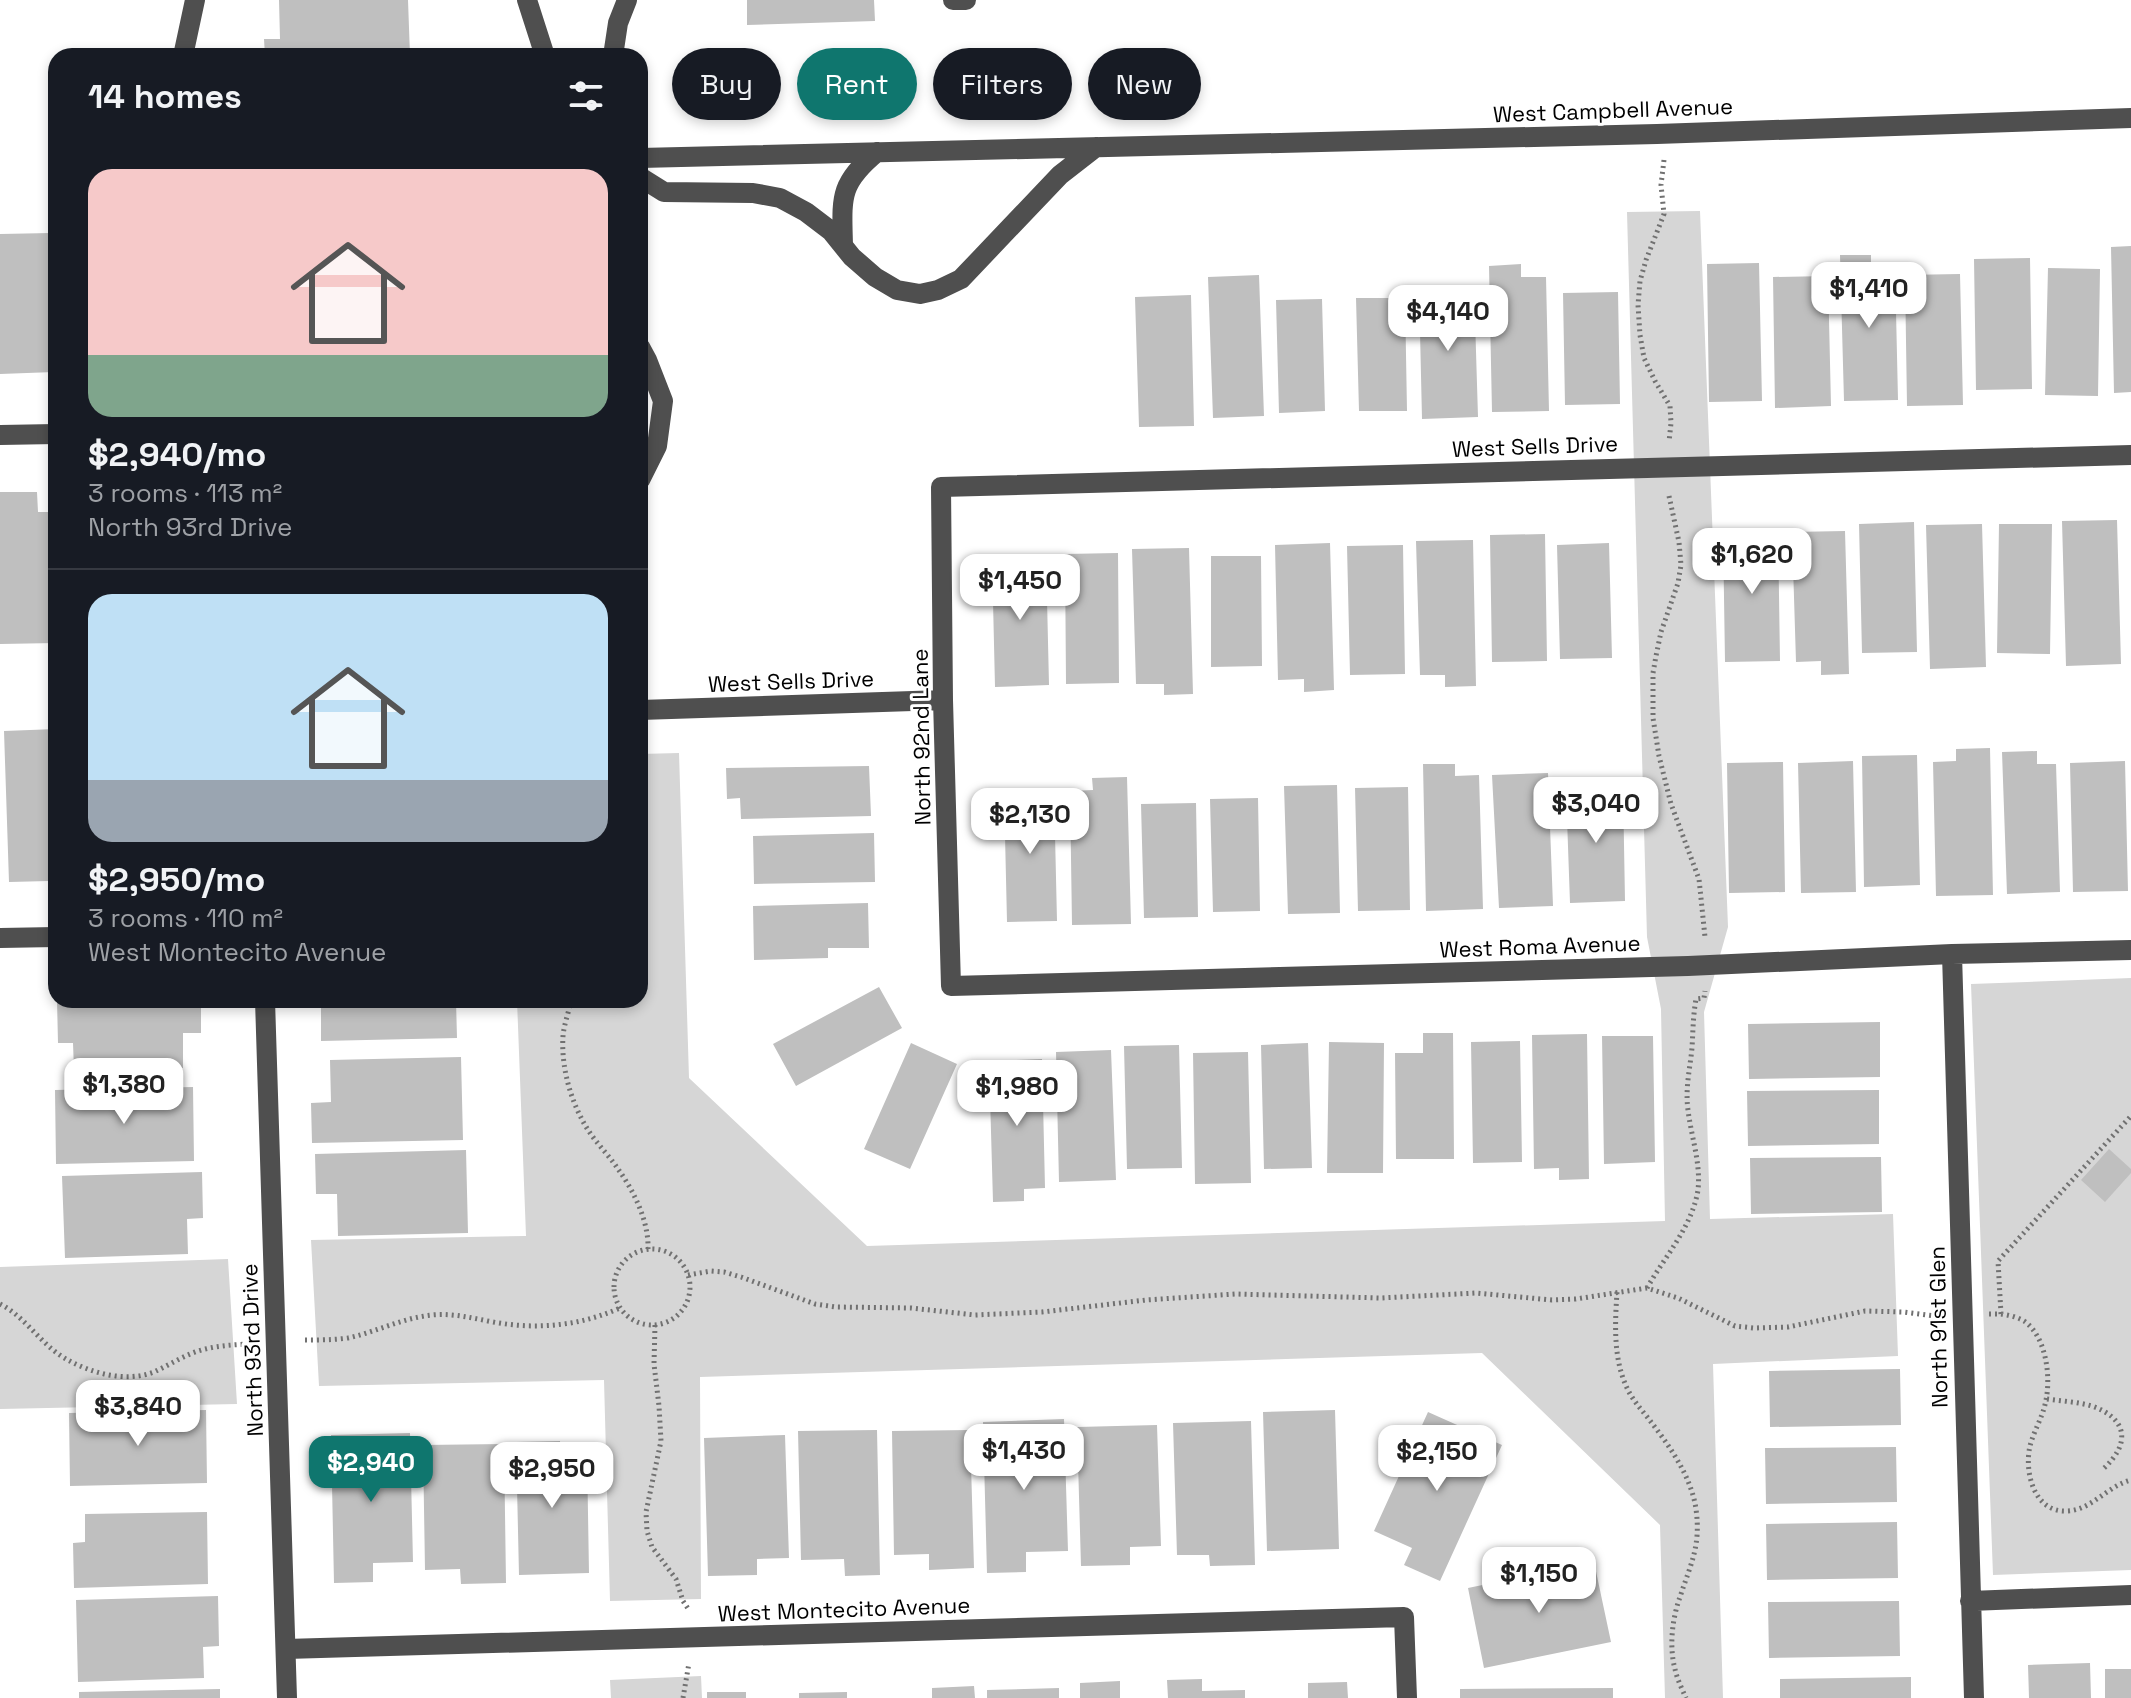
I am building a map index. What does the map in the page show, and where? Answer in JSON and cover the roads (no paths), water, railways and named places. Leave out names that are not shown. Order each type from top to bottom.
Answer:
[{"type":"street","points":[[185,48],[195,0]]},
{"type":"street","points":[[527,0],[542,48]]},
{"type":"street","points":[[614,48],[618,23],[627,0]]},
{"type":"street","points":[[953,0],[966,0]]},
{"type":"street","name":"West Campbell Avenue","points":[[648,158],[1664,133],[2131,118]]},
{"type":"street","points":[[648,182],[664,192],[753,193],[780,198],[831,231],[852,257],[875,277],[897,290],[920,294],[938,290],[961,279],[1060,175],[1096,147]]},
{"type":"street","points":[[843,246],[842,212],[849,180],[859,166],[877,152]]},
{"type":"street","points":[[648,363],[663,401],[657,446],[648,464]]},
{"type":"street","points":[[0,435],[48,434]]},
{"type":"street","name":"West Sells Drive","points":[[941,487],[2131,455]]},
{"type":"street","name":"North 92nd Lane","points":[[941,487],[951,986]]},
{"type":"street","name":"West Sells Drive","points":[[648,710],[943,700]]},
{"type":"street","points":[[0,938],[48,937]]},
{"type":"street","name":"West Roma Avenue","points":[[951,986],[1705,966],[1952,954],[2131,950]]},
{"type":"street","name":"North 91st Glen","points":[[1952,954],[1974,1698]]},
{"type":"street","name":"North 93rd Drive","points":[[265,1008],[287,1698]]},
{"type":"street","points":[[1970,1601],[2131,1595]]},
{"type":"street","name":"West Montecito Avenue","points":[[286,1649],[1404,1617],[1407,1698]]}]
